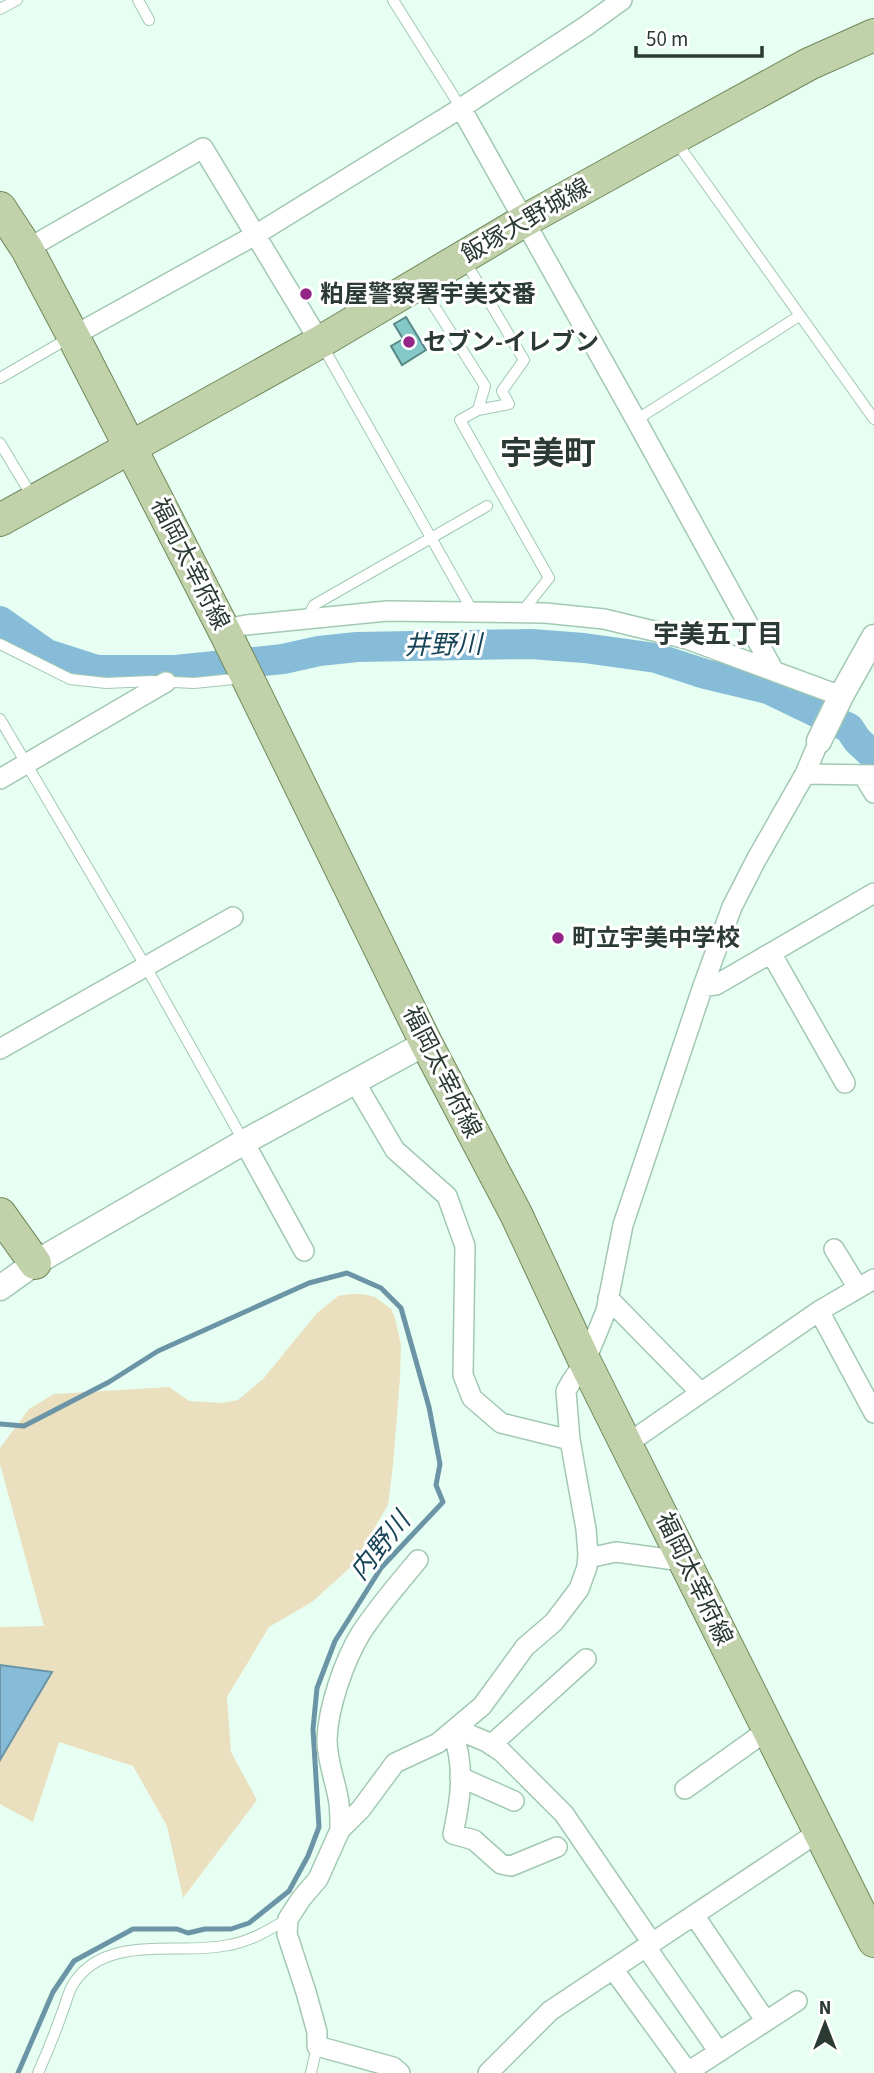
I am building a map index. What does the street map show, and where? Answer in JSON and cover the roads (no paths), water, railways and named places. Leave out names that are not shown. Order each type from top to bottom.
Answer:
[{"type":"main road","name":"飯塚大野城線","points":[[0,520],[320,342],[524,221],[809,64],[874,35]]},
{"type":"main road","name":"福岡太宰府線","points":[[0,208],[27,249],[225,633],[426,1043],[516,1214],[585,1362],[874,1941]]},
{"type":"main road","points":[[0,1214],[35,1263]]},
{"type":"main road","points":[[0,1220],[35,1263]]},
{"type":"street","points":[[73,336],[257,234],[461,108],[622,0]]},
{"type":"street","points":[[461,108],[774,671]]},
{"type":"street","points":[[27,249],[203,148],[320,342]]},
{"type":"street","points":[[225,633],[307,618],[387,611],[545,613],[604,619],[687,639],[841,696]]},
{"type":"street","points":[[400,2073],[393,2067],[317,2046],[317,2032],[310,2005],[287,1934],[288,1919],[318,1880],[340,1830],[360,1810],[395,1763],[438,1744],[482,1706],[524,1647],[554,1622],[579,1589],[588,1558],[586,1528],[570,1440],[566,1391],[585,1362],[606,1311],[623,1225],[732,907],[805,774],[841,696],[874,637]]},
{"type":"street","points":[[0,779],[166,682]]},
{"type":"street","points":[[805,774],[868,775],[874,793]]},
{"type":"street","points":[[703,986],[716,985],[874,893]]},
{"type":"street","points":[[0,1049],[233,917]]},
{"type":"street","points":[[771,953],[845,1083]]},
{"type":"street","points":[[0,1288],[35,1263],[244,1142],[426,1043]]},
{"type":"street","points":[[355,1082],[395,1150],[447,1196],[461,1233],[465,1246],[463,1375],[472,1398],[500,1423],[570,1440]]},
{"type":"street","points":[[244,1142],[304,1251]]},
{"type":"street","points":[[627,1444],[819,1311],[866,1284],[835,1249]]},
{"type":"street","points":[[608,1298],[701,1393]]},
{"type":"street","points":[[819,1311],[874,1413]]},
{"type":"street","points":[[588,1558],[617,1552],[675,1560],[683,1556]]},
{"type":"street","points":[[340,1830],[339,1802],[327,1741],[330,1714],[338,1685],[360,1634],[418,1560]]},
{"type":"street","points":[[491,1745],[586,1659]]},
{"type":"street","points":[[685,1789],[769,1729]]},
{"type":"street","points":[[453,1732],[468,1734],[502,1752],[564,1814],[649,1945],[714,2062]]},
{"type":"street","points":[[453,1732],[460,1753],[461,1796],[453,1834],[474,1840],[501,1864],[511,1866],[557,1847]]},
{"type":"street","points":[[460,1777],[514,1801]]},
{"type":"street","points":[[488,2073],[550,2011],[820,1831]]},
{"type":"street","points":[[694,1915],[765,2021]]},
{"type":"street","points":[[613,1969],[681,2071],[714,2062],[765,2021],[797,2001]]},
{"type":"lane","points":[[0,9],[17,0]]},
{"type":"lane","points":[[138,0],[149,20]]},
{"type":"lane","points":[[393,0],[461,108]]},
{"type":"lane","points":[[674,138],[874,419]]},
{"type":"lane","points":[[463,257],[524,360],[502,391],[509,404],[478,410],[460,420],[549,578],[520,613]]},
{"type":"lane","points":[[419,283],[485,386],[478,410]]},
{"type":"lane","points":[[636,421],[799,316]]},
{"type":"lane","points":[[0,379],[73,336]]},
{"type":"lane","points":[[320,342],[474,613]]},
{"type":"lane","points":[[0,443],[35,501]]},
{"type":"lane","points":[[307,618],[314,605],[487,506]]},
{"type":"lane","points":[[0,644],[70,679],[106,683],[194,683],[246,677]]},
{"type":"lane","points":[[0,719],[146,967],[244,1142]]},
{"type":"lane","points":[[38,2073],[73,1983],[107,1956],[124,1951],[227,1946],[248,1941],[288,1919]]},
{"type":"lane","points":[[311,2073],[317,2046]]},
{"type":"water","points":[[0,1665],[52,1672],[0,1760]]},
{"type":"waterway","name":"井野川","points":[[0,621],[47,654],[97,670],[175,670],[283,659],[319,651],[357,647],[531,644],[656,658],[705,674],[768,689],[849,728],[874,756]]},
{"type":"waterway","name":"内野川","points":[[0,1424],[24,1426],[109,1382],[158,1351],[309,1283],[347,1273],[381,1288],[401,1308],[429,1407],[440,1464],[436,1485],[443,1502],[381,1568],[335,1641],[317,1688],[313,1729],[319,1827],[308,1856],[289,1891],[249,1923],[231,1929],[205,1929],[188,1933],[177,1929],[133,1929],[74,1961],[53,1992],[18,2073]]},
{"type":"place","name":"粕屋警察署宇美交番","points":[[306,294]]},
{"type":"place","name":"セブン-イレブン","points":[[409,342]]},
{"type":"place","name":"町立宇美中学校","points":[[558,938]]},
{"type":"district","name":"宇美町","points":[[548,454]]},
{"type":"district","name":"宇美五丁目","points":[[718,634]]}]
